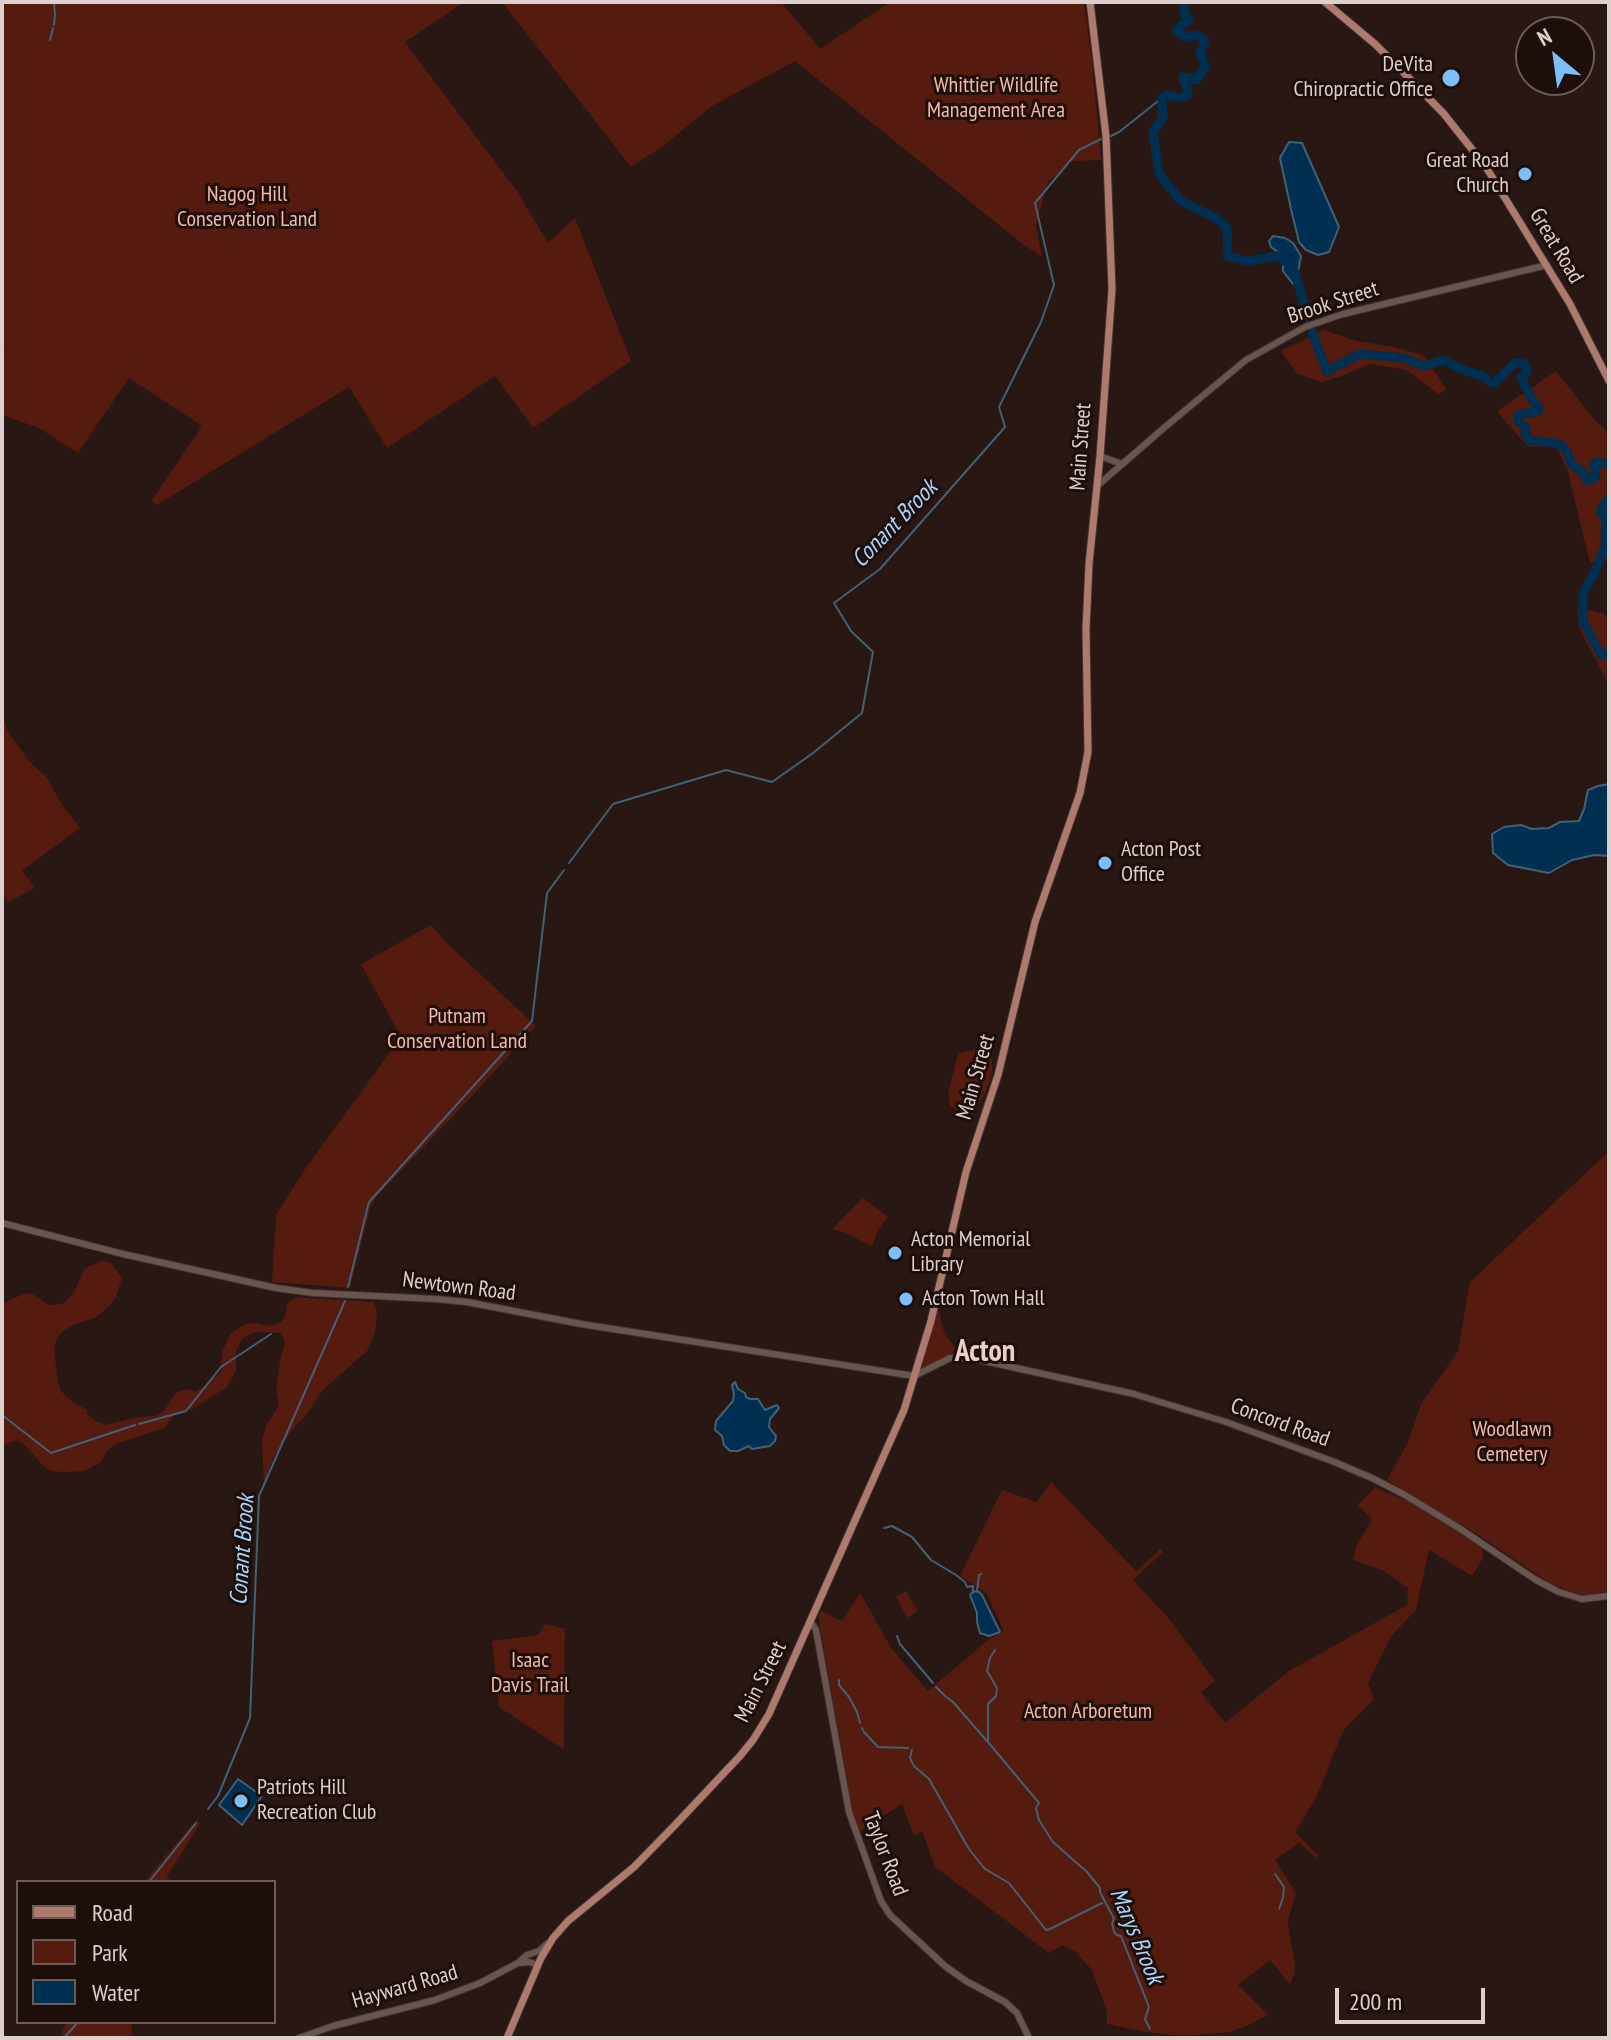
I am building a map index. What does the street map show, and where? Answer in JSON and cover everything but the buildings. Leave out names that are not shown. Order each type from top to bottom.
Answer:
[{"type":"main road","name":"Main Street","points":[[507,2038],[539,1961],[553,1938],[583,1907],[634,1867],[746,1748],[769,1714],[904,1410],[931,1321],[966,1172],[998,1075],[1035,922],[1080,793],[1088,752],[1086,629],[1089,564],[1112,289],[1106,136],[1090,2]]},
{"type":"main road","name":"Great Road","points":[[1325,2],[1375,44],[1417,86],[1489,171],[1585,331],[1609,381]]},
{"type":"street","name":"Brook Street","points":[[1097,486],[1246,360],[1305,327],[1547,265]]},
{"type":"street","points":[[1100,456],[1122,464]]},
{"type":"street","name":"Newtown Road","points":[[2,1223],[276,1288],[467,1302],[581,1324],[914,1376]]},
{"type":"street","name":"Concord Road","points":[[914,1376],[950,1358],[969,1358],[1134,1394],[1226,1422],[1372,1478],[1405,1495],[1554,1590],[1582,1599],[1609,1596]]},
{"type":"street","name":"Taylor Road","points":[[810,1621],[816,1630],[849,1812],[881,1901],[890,1915],[945,1966],[1005,2002],[1017,2013],[1029,2038]]},
{"type":"street","name":"Hayward Road","points":[[299,2038],[333,2026],[435,2000],[480,1983],[539,1951],[553,1938]]},
{"type":"street","points":[[518,1963],[539,1961],[539,1955],[531,1954]]},
{"type":"green space","name":"Nagog Hill Conservation Land","points":[[2,2],[464,2],[405,42],[517,191],[548,243],[575,218],[631,361],[533,428],[495,376],[387,448],[349,387],[157,505],[152,500],[202,426],[129,378],[78,453],[39,428],[2,415],[2,350],[5,348],[2,346]]},
{"type":"green space","name":"Whittier Wildlife Management Area","points":[[502,2],[781,2],[820,49],[890,2],[1084,2],[1101,160],[1071,161],[1048,182],[1036,225],[1042,257],[795,61],[712,106],[663,146],[631,167]]},
{"type":"green space","points":[[1324,330],[1357,341],[1423,355],[1447,390],[1438,394],[1407,370],[1370,364],[1321,382],[1296,373],[1281,351]]},
{"type":"green space","points":[[1556,371],[1593,418],[1609,433],[1609,560],[1590,563],[1568,472],[1556,446],[1529,447],[1497,411]]},
{"type":"green space","points":[[1577,608],[1603,613],[1609,620],[1609,685],[1579,628]]},
{"type":"green space","points":[[2,711],[7,730],[28,760],[47,778],[80,828],[22,871],[35,888],[8,902],[2,893]]},
{"type":"green space","name":"Putnam Conservation Land","points":[[431,925],[536,1026],[378,1195],[370,1208],[350,1288],[272,1282],[276,1215],[305,1169],[401,1037],[361,964]]},
{"type":"green space","points":[[976,1049],[992,1056],[992,1074],[973,1115],[962,1114],[950,1106],[948,1094],[958,1053]]},
{"type":"green space","name":"Woodlawn Cemetery","points":[[1609,1151],[1609,1592],[1588,1595],[1571,1592],[1548,1582],[1480,1536],[1387,1480],[1408,1442],[1421,1404],[1458,1351],[1470,1282]]},
{"type":"green space","points":[[863,1198],[888,1217],[878,1230],[872,1246],[832,1229]]},
{"type":"green space","points":[[102,1261],[111,1263],[122,1278],[116,1297],[95,1318],[62,1332],[54,1349],[61,1391],[87,1410],[94,1420],[106,1425],[155,1416],[164,1411],[176,1392],[200,1389],[221,1372],[222,1352],[230,1334],[245,1324],[272,1326],[281,1322],[287,1304],[296,1297],[374,1302],[377,1313],[375,1332],[368,1350],[323,1390],[296,1425],[273,1458],[264,1484],[262,1440],[266,1426],[279,1405],[276,1391],[285,1342],[281,1333],[256,1332],[243,1338],[236,1351],[236,1370],[227,1387],[191,1410],[176,1413],[164,1428],[116,1444],[100,1463],[85,1471],[53,1471],[44,1467],[18,1440],[2,1445],[2,1306],[26,1293],[49,1305],[62,1304],[73,1294],[85,1268]]},
{"type":"green space","points":[[934,1311],[939,1311],[944,1333],[959,1352],[917,1373]]},
{"type":"green space","name":"Acton Arboretum","points":[[1051,1482],[1136,1571],[1160,1549],[1163,1552],[1133,1580],[1170,1620],[1215,1681],[1201,1692],[1225,1723],[1289,1671],[1407,1605],[1408,1588],[1382,1570],[1353,1560],[1357,1544],[1372,1520],[1358,1505],[1375,1487],[1409,1502],[1483,1550],[1483,1558],[1472,1576],[1429,1550],[1416,1610],[1392,1635],[1368,1683],[1374,1699],[1343,1731],[1316,1798],[1295,1832],[1318,1855],[1316,1858],[1299,1843],[1275,1860],[1296,1893],[1288,1920],[1294,1974],[1290,1984],[1270,1960],[1238,1985],[1268,2015],[1247,2026],[1229,2032],[1183,2036],[1107,2024],[1107,2011],[1092,1970],[1075,1951],[1062,1945],[1049,1953],[935,1867],[922,1831],[914,1836],[902,1804],[860,1831],[853,1813],[818,1615],[822,1611],[842,1621],[860,1593],[892,1649],[928,1691],[989,1639],[1004,1631],[986,1593],[960,1576],[1002,1490],[1037,1502]]},
{"type":"green space","points":[[906,1591],[918,1611],[907,1618],[896,1597]]},
{"type":"green space","name":"Isaac Davis Trail","points":[[545,1624],[565,1629],[564,1750],[499,1707],[492,1641],[538,1635]]},
{"type":"green space","points":[[197,1819],[200,1824],[166,1878],[170,1880],[146,1880]]},
{"type":"green space","points":[[66,2024],[131,2024],[132,2038],[66,2038],[61,2034]]},
{"type":"water","points":[[1289,142],[1302,143],[1339,227],[1329,252],[1318,255],[1306,250],[1299,242],[1280,158]]},
{"type":"water","points":[[1273,236],[1293,243],[1301,256],[1293,284],[1283,271],[1279,253],[1271,247],[1269,241]]},
{"type":"water","points":[[1609,784],[1609,856],[1594,855],[1572,860],[1549,873],[1508,865],[1493,853],[1492,834],[1504,827],[1549,828],[1560,822],[1579,821],[1588,790]]},
{"type":"water","points":[[735,1382],[746,1397],[758,1399],[765,1410],[777,1405],[779,1408],[770,1419],[769,1427],[776,1436],[770,1446],[752,1449],[749,1446],[730,1451],[715,1430],[716,1421],[733,1401],[732,1385]]},
{"type":"water","points":[[973,1591],[982,1595],[1000,1632],[989,1636],[980,1633],[970,1595]]},
{"type":"water","name":"Patriots Hill Recreation Club","points":[[238,1779],[262,1796],[242,1825],[219,1805]]},
{"type":"waterway","points":[[54,2],[54,25]]},
{"type":"waterway","points":[[1184,2],[1184,14],[1189,20],[1176,30],[1186,38],[1194,35],[1203,38],[1205,42],[1200,53],[1205,66],[1197,80],[1183,77],[1188,95],[1179,98],[1165,95],[1162,98],[1163,118],[1153,131],[1159,174],[1181,201],[1227,227],[1228,257],[1248,261],[1277,256],[1293,267],[1327,371],[1360,354],[1404,358],[1424,366],[1443,360],[1494,383],[1515,363],[1523,363],[1527,369],[1521,377],[1539,409],[1537,412],[1519,414],[1517,420],[1526,428],[1525,434],[1530,441],[1561,445],[1568,453],[1571,464],[1583,472],[1587,481],[1596,477],[1594,464],[1609,462]]},
{"type":"waterway","points":[[50,40],[53,28]]},
{"type":"waterway","name":"Conant Brook","points":[[1111,136],[1162,98]]},
{"type":"waterway","name":"Conant Brook","points":[[569,863],[613,804],[726,770],[772,782],[862,713],[873,652],[851,631],[834,603],[880,569],[1005,427],[999,407],[1041,322],[1054,285],[1035,203],[1079,150],[1103,138]]},
{"type":"waterway","points":[[1609,498],[1601,509],[1607,519],[1606,544],[1583,594],[1583,621],[1601,655],[1609,654]]},
{"type":"waterway","name":"Conant Brook","points":[[348,1287],[369,1202],[532,1021],[547,893],[564,870]]},
{"type":"waterway","name":"Conant Brook","points":[[208,1809],[218,1796],[250,1718],[259,1496],[345,1301]]},
{"type":"waterway","points":[[139,1424],[186,1411],[221,1367],[271,1334]]},
{"type":"waterway","points":[[2,1415],[51,1453],[135,1425]]},
{"type":"waterway","name":"Marys Brook","points":[[884,1528],[892,1526],[912,1537],[931,1560],[956,1575],[967,1587],[973,1586],[973,1593]]},
{"type":"waterway","points":[[977,1591],[981,1574]]},
{"type":"waterway","points":[[897,1636],[900,1644],[933,1683]]},
{"type":"waterway","name":"Marys Brook","points":[[995,1650],[987,1671],[997,1688],[996,1696],[988,1704],[988,1742],[1039,1803],[1036,1808],[1039,1820],[1053,1842],[1100,1888],[1114,1919],[1114,1932],[1121,1936],[1149,2007],[1145,2019],[1150,2029]]},
{"type":"waterway","points":[[839,1680],[860,1723]]},
{"type":"waterway","points":[[936,1687],[987,1741]]},
{"type":"waterway","points":[[864,1732],[878,1747],[908,1748]]},
{"type":"waterway","points":[[912,1750],[910,1758],[914,1766],[929,1779],[969,1849],[985,1869],[1009,1883],[1046,1930],[1102,1903]]},
{"type":"waterway","name":"Conant Brook","points":[[151,1880],[196,1823]]},
{"type":"waterway","points":[[1275,1874],[1284,1887],[1279,1909]]},
{"type":"waterway","name":"Conant Brook","points":[[64,2038],[76,2024]]},
{"type":"place","name":"DeVita Chiropractic Office","points":[[1451,78]]},
{"type":"place","name":"Great Road Church","points":[[1525,174]]},
{"type":"place","name":"Acton Post Office","points":[[1105,863]]},
{"type":"place","name":"Acton Memorial Library","points":[[895,1253]]},
{"type":"place","name":"Acton Town Hall","points":[[906,1299]]},
{"type":"place","name":"Patriots Hill Recreation Club","points":[[241,1801]]},
{"type":"district","name":"Acton","points":[[985,1352]]}]
